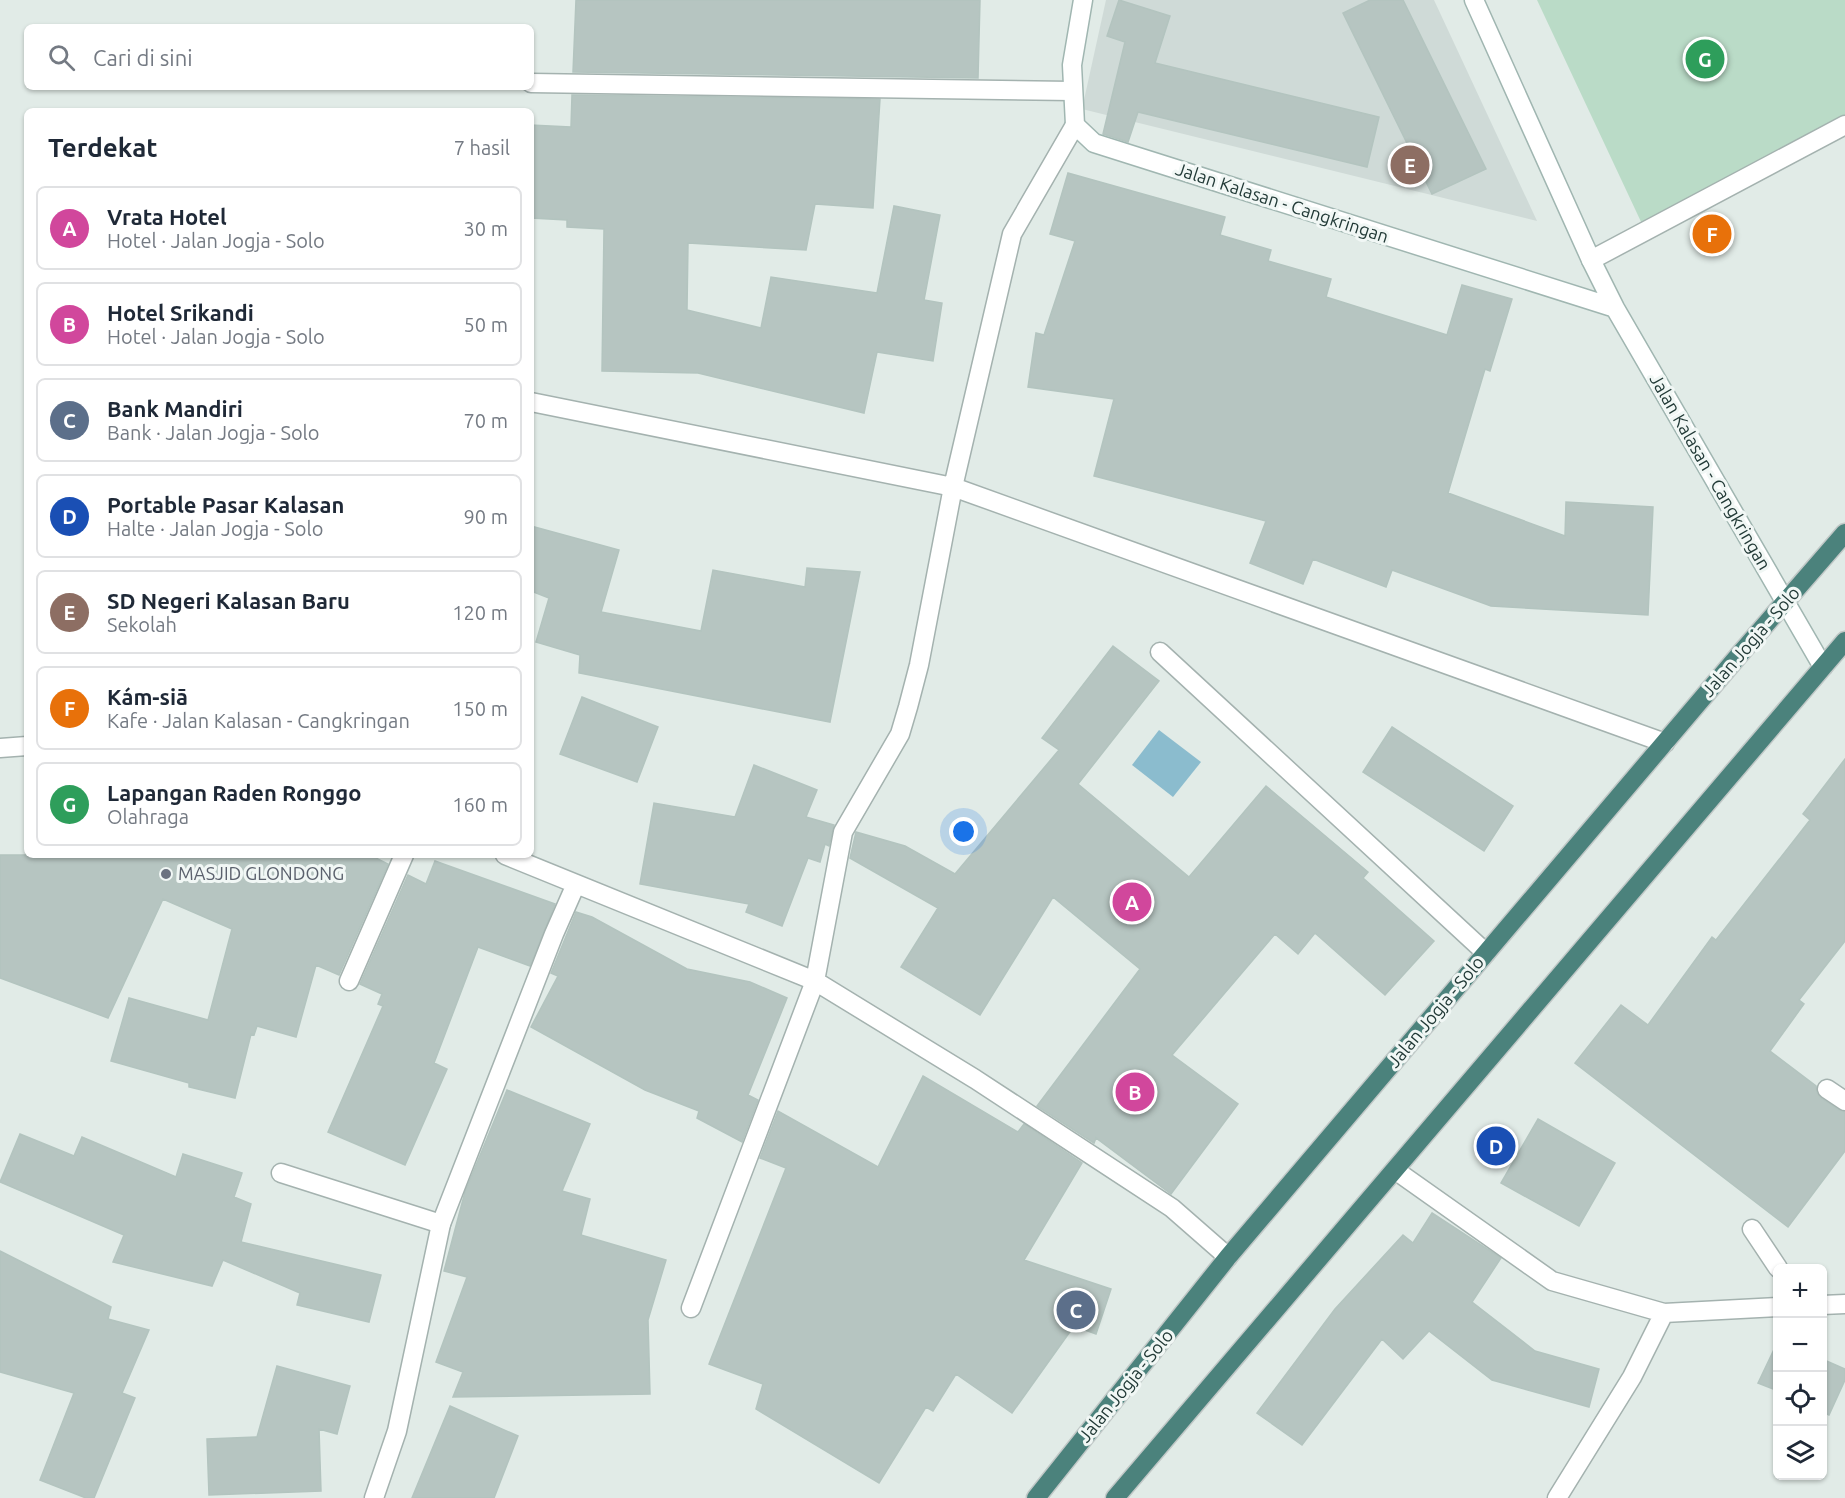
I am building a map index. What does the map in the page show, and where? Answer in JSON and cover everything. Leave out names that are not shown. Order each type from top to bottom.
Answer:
[{"type":"highway","name":"Jalan Jogja - Solo","points":[[1036,1498],[1228,1257],[1845,533]]},
{"type":"highway","points":[[1115,1498],[1845,641]]},
{"type":"street","points":[[691,1308],[815,981],[843,832],[900,734],[919,665],[953,488],[1012,234],[1075,125],[1072,65],[1083,0]]},
{"type":"street","name":"Jalan Kalasan - Cangkringan","points":[[1474,0],[1591,260],[1615,308],[1823,667]]},
{"type":"street","points":[[534,83],[1072,90]]},
{"type":"street","name":"Jalan Kalasan - Cangkringan","points":[[1075,125],[1094,143],[1615,308]]},
{"type":"street","points":[[1591,260],[1845,125]]},
{"type":"street","points":[[534,403],[953,488],[1665,743]]},
{"type":"street","points":[[1160,652],[1486,953]]},
{"type":"street","points":[[0,748],[24,746]]},
{"type":"street","points":[[349,981],[403,858]]},
{"type":"street","points":[[512,858],[815,981],[975,1079],[1172,1208],[1228,1257]]},
{"type":"street","points":[[374,1498],[397,1431],[441,1224],[554,934],[576,884]]},
{"type":"street","points":[[1827,1089],[1845,1101]]},
{"type":"street","points":[[1395,1170],[1552,1281],[1664,1313],[1773,1307]]},
{"type":"street","points":[[281,1173],[441,1224]]},
{"type":"street","points":[[1752,1229],[1775,1264]]},
{"type":"street","points":[[1827,1305],[1845,1304]]},
{"type":"street","points":[[1557,1498],[1632,1377],[1664,1313]]},
{"type":"shaded area","points":[[1106,0],[1434,0],[1537,221],[1082,109]]},
{"type":"green space","points":[[1537,0],[1845,0],[1845,118],[1643,226]]},
{"type":"water","points":[[1159,730],[1201,762],[1173,797],[1132,765]]},
{"type":"building","points":[[576,0],[980,0],[978,78],[573,72]]},
{"type":"building","points":[[1119,0],[1170,16],[1155,63],[1379,117],[1367,167],[1138,112],[1128,142],[1103,134],[1125,42],[1107,36]]},
{"type":"building","points":[[1370,0],[1403,0],[1486,169],[1432,194],[1343,13]]},
{"type":"building","points":[[572,95],[880,99],[873,208],[815,204],[806,250],[688,243],[687,310],[761,328],[771,277],[877,293],[894,206],[940,215],[924,300],[942,303],[933,361],[877,352],[864,413],[698,373],[602,371],[604,229],[567,227],[567,220],[534,218],[534,125],[571,127]]},
{"type":"building","points":[[1068,173],[1225,217],[1220,235],[1271,250],[1268,261],[1331,279],[1326,297],[1447,335],[1462,285],[1512,299],[1490,371],[1485,369],[1448,493],[1565,536],[1566,502],[1653,507],[1648,615],[1491,606],[1392,570],[1386,587],[1313,559],[1303,584],[1250,563],[1266,521],[1094,476],[1114,399],[1028,387],[1036,333],[1044,335],[1075,241],[1050,234]]},
{"type":"building","points":[[534,527],[619,550],[601,612],[701,631],[713,570],[805,587],[807,568],[860,572],[830,722],[579,673],[580,655],[536,642],[549,598],[534,592]]},
{"type":"building","points":[[1113,646],[1159,681],[1078,784],[1189,877],[1266,786],[1368,872],[1363,878],[1434,941],[1385,995],[1315,933],[1298,954],[1275,934],[1172,1055],[1238,1104],[1171,1194],[1096,1138],[1094,1143],[1037,1106],[1140,969],[1053,897],[980,1015],[901,967],[938,908],[850,858],[856,832],[905,846],[955,874],[1059,750],[1042,738]]},
{"type":"building","points":[[582,697],[658,727],[637,782],[560,754]]},
{"type":"building","points":[[1392,727],[1513,806],[1484,851],[1363,772]]},
{"type":"building","points":[[1845,759],[1845,941],[1799,1000],[1804,1004],[1770,1051],[1816,1086],[1821,1098],[1845,1112],[1845,1151],[1788,1227],[1575,1063],[1621,1005],[1648,1025],[1712,937],[1716,940],[1810,820],[1803,814]]},
{"type":"building","points":[[754,765],[817,790],[806,817],[834,825],[829,846],[825,844],[820,862],[808,858],[782,926],[746,912],[749,904],[640,884],[654,803],[735,817]]},
{"type":"building","points":[[0,855],[24,855],[24,858],[376,858],[388,864],[339,975],[316,965],[296,1037],[257,1026],[254,1035],[251,1034],[235,1098],[189,1087],[189,1083],[111,1061],[129,998],[208,1020],[232,929],[163,899],[108,1018],[0,978]]},
{"type":"building","points":[[435,861],[555,904],[530,966],[478,947],[434,1063],[447,1069],[405,1165],[328,1132],[383,1006],[378,1004],[382,994],[360,984],[408,875],[426,884]]},
{"type":"building","points":[[576,912],[592,917],[687,969],[750,982],[787,998],[748,1095],[758,1100],[742,1142],[697,1118],[699,1111],[645,1090],[531,1027],[558,976],[551,973]]},
{"type":"building","points":[[923,1076],[1018,1132],[1024,1124],[1082,1163],[1024,1260],[1111,1289],[1096,1334],[1074,1326],[1012,1413],[956,1374],[933,1411],[926,1407],[879,1483],[756,1409],[763,1384],[709,1364],[786,1168],[760,1158],[778,1111],[878,1167]]},
{"type":"building","points":[[507,1090],[590,1124],[562,1191],[590,1199],[581,1235],[666,1260],[648,1320],[650,1394],[453,1397],[463,1372],[436,1362],[467,1277],[444,1271],[465,1192]]},
{"type":"building","points":[[1538,1119],[1615,1163],[1579,1226],[1501,1183]]},
{"type":"building","points":[[20,1134],[74,1156],[82,1137],[176,1177],[183,1154],[242,1173],[234,1197],[251,1204],[241,1242],[381,1275],[369,1322],[297,1305],[300,1293],[223,1260],[212,1286],[113,1262],[124,1235],[0,1182]]},
{"type":"building","points":[[1432,1213],[1501,1258],[1472,1302],[1535,1351],[1599,1369],[1589,1407],[1492,1380],[1429,1331],[1403,1359],[1382,1339],[1302,1445],[1257,1413],[1335,1309],[1403,1235],[1413,1243]]},
{"type":"building","points":[[0,1251],[111,1307],[108,1319],[149,1330],[122,1393],[135,1398],[94,1498],[86,1498],[40,1480],[74,1393],[0,1372]]},
{"type":"building","points":[[1773,1352],[1773,1389],[1758,1383]]},
{"type":"building","points":[[1827,1361],[1845,1369],[1845,1380],[1829,1415],[1827,1414]]},
{"type":"building","points":[[277,1366],[350,1386],[337,1434],[319,1429],[321,1491],[209,1495],[207,1439],[257,1437]]},
{"type":"building","points":[[450,1406],[518,1436],[494,1498],[412,1498]]},
{"type":"place","name":"Lapangan Raden Ronggo","points":[[1705,59]]},
{"type":"place","name":"SD Negeri Kalasan Baru","points":[[1410,165]]},
{"type":"place","name":"Kám-siā","points":[[1712,234]]},
{"type":"place","name":"MASJID GLONDONG","points":[[166,874]]},
{"type":"place","name":"Vrata Hotel","points":[[1132,902]]},
{"type":"place","name":"Hotel Srikandi","points":[[1135,1092]]},
{"type":"place","name":"Portable Pasar Kalasan","points":[[1496,1146]]},
{"type":"place","name":"Bank Mandiri","points":[[1076,1310]]}]
